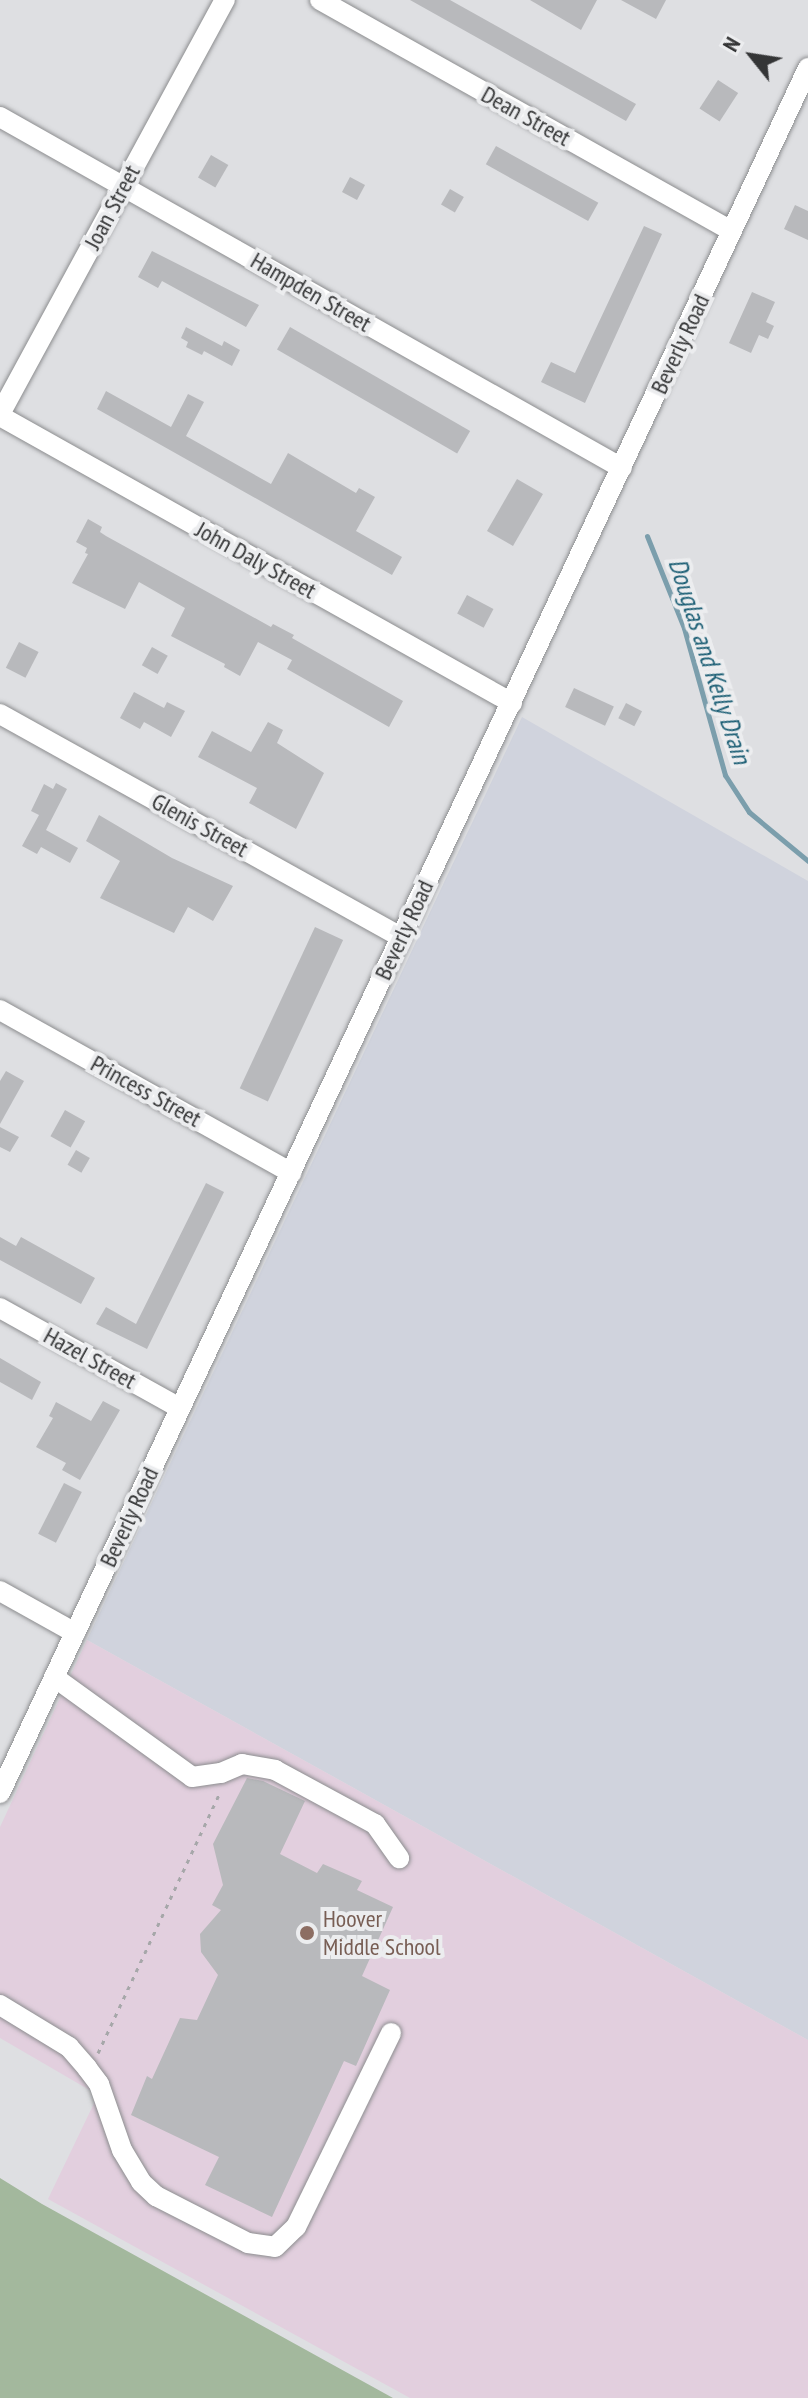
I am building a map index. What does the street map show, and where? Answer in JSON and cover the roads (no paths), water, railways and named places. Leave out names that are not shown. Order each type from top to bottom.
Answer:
[{"type":"street","name":"Joan Street","points":[[0,415],[225,0]]},
{"type":"street","name":"Dean Street","points":[[320,0],[732,231]]},
{"type":"street","name":"Beverly Road","points":[[0,1793],[732,231],[803,92],[808,68]]},
{"type":"street","name":"Hampden Street","points":[[0,117],[622,468]]},
{"type":"street","name":"John Daly Street","points":[[0,415],[512,703]]},
{"type":"street","name":"Glenis Street","points":[[0,714],[400,937]]},
{"type":"street","name":"Princess Street","points":[[0,1010],[292,1173]]},
{"type":"street","name":"Hazel Street","points":[[0,1308],[180,1408]]},
{"type":"street","points":[[0,1591],[75,1633]]},
{"type":"street","points":[[54,1677],[192,1777],[221,1773],[242,1764],[275,1770],[375,1824],[399,1858]]},
{"type":"street","points":[[0,2005],[69,2047],[87,2068],[99,2084],[122,2150],[141,2182],[156,2196],[248,2243],[275,2247],[296,2227],[391,2033]]},
{"type":"waterway","name":"Douglas and Kelly Drain","points":[[647,536],[684,628],[725,775],[749,812],[808,861]]},
{"type":"place","name":"Hoover Middle School","points":[[307,1933]]}]
